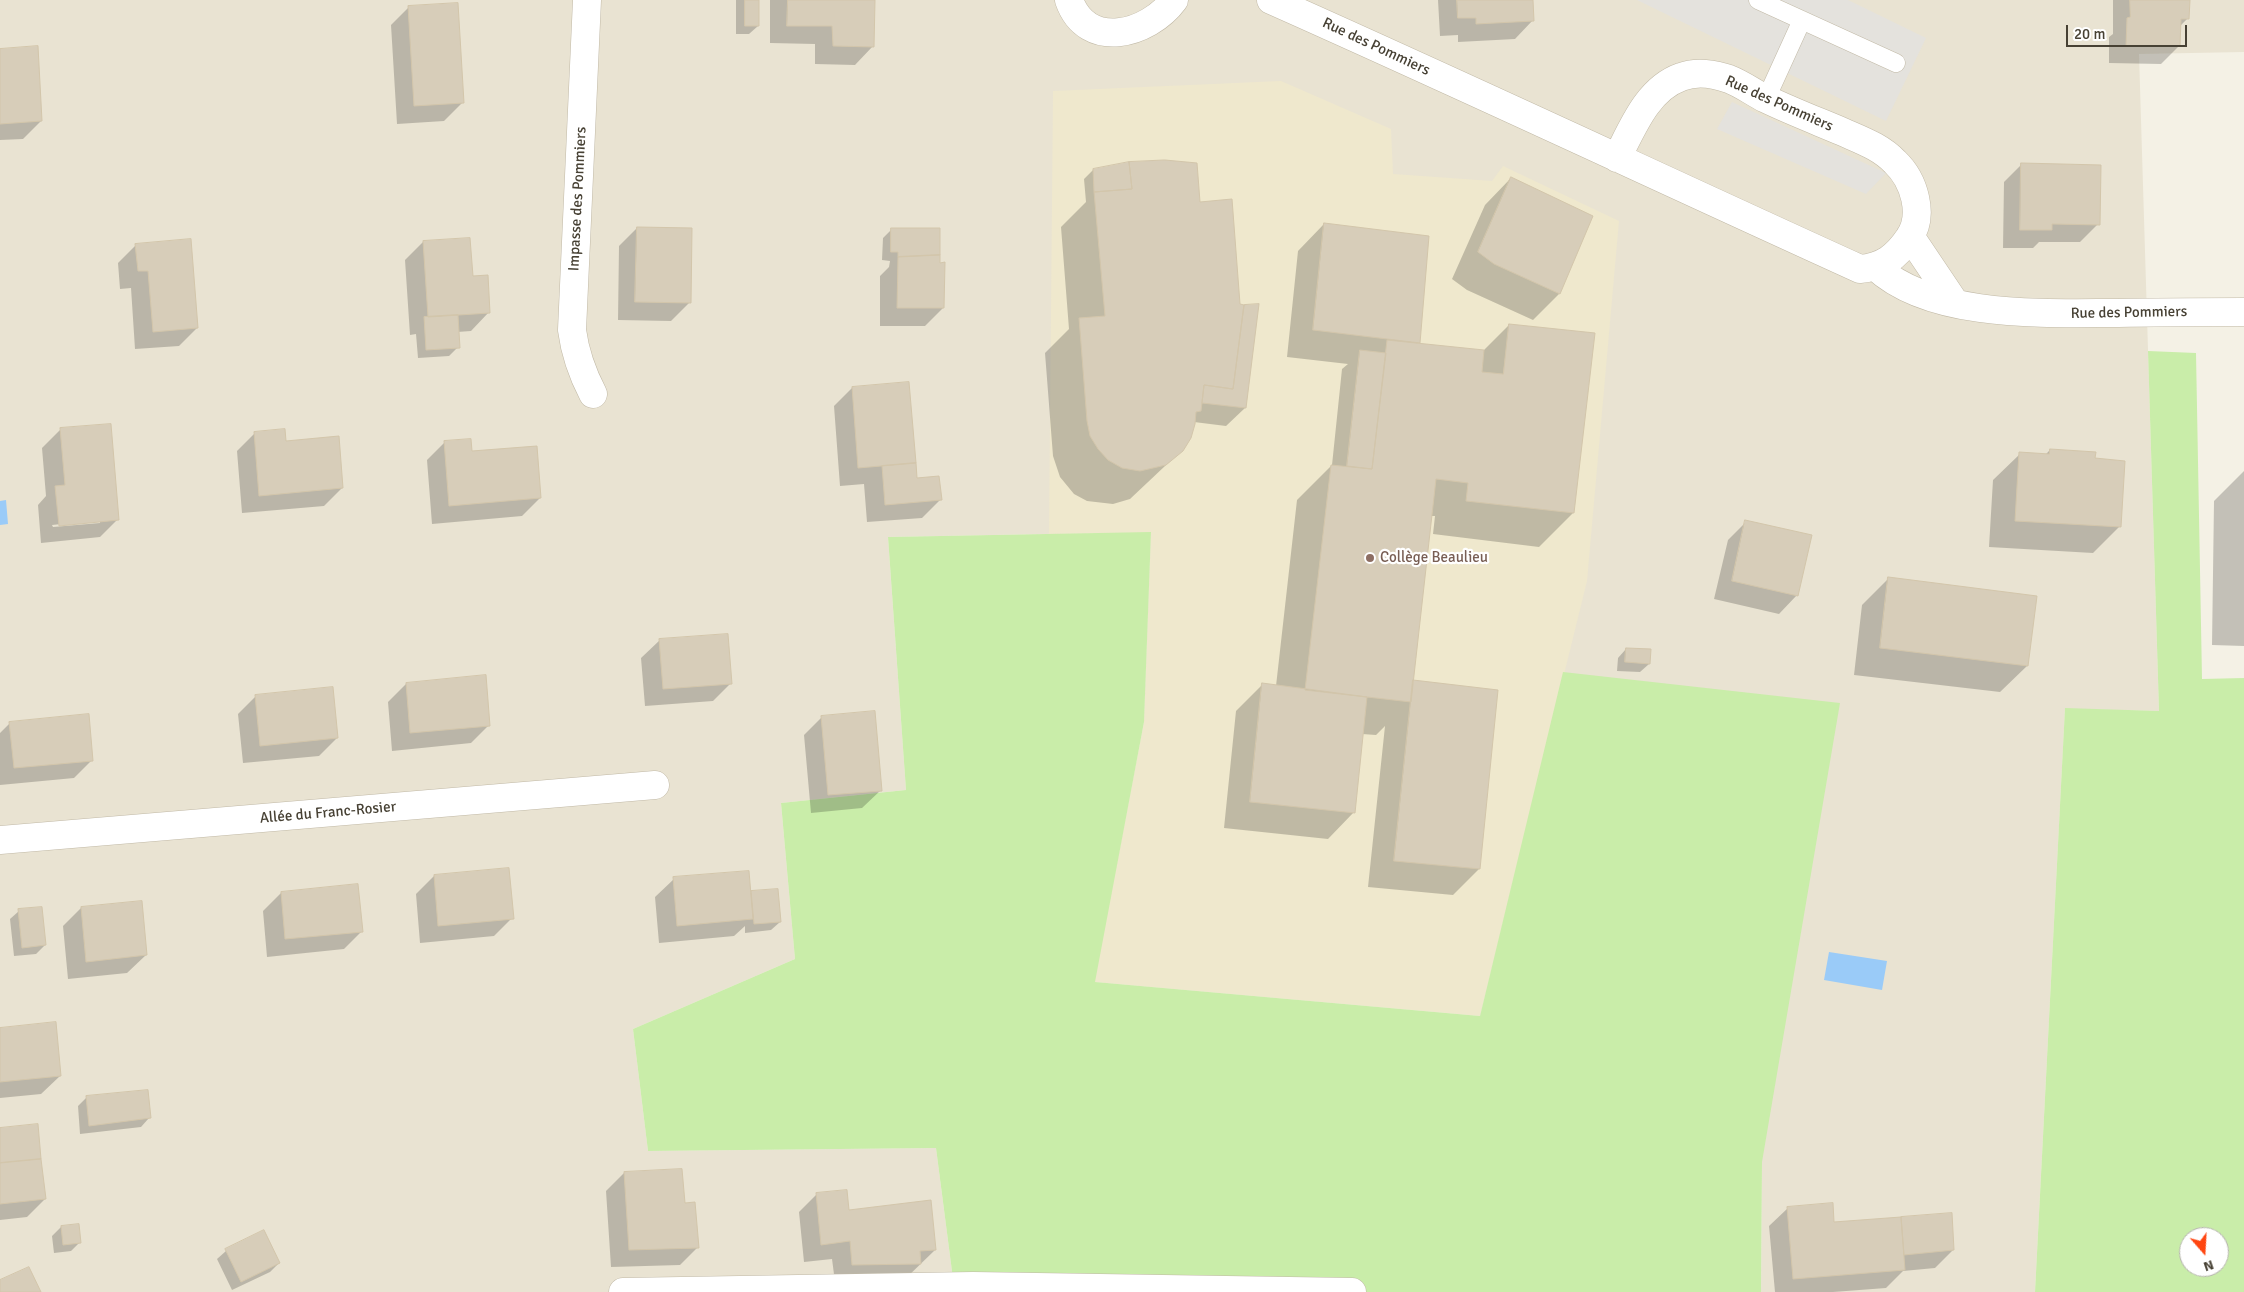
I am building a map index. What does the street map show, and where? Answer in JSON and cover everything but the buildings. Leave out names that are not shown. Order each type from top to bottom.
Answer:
[{"type":"street","name":"Impasse des Pommiers","points":[[587,0],[572,330],[578,361],[593,394]]},
{"type":"street","points":[[1069,0],[1083,21],[1098,31],[1121,33],[1141,28],[1169,8],[1174,0]]},
{"type":"street","name":"Rue des Pommiers","points":[[1272,0],[1617,158],[1860,269],[1876,268],[1897,254],[1910,236],[1916,211],[1915,194],[1896,162],[1877,147],[1766,99],[1729,79],[1701,73],[1681,77],[1663,88],[1641,111],[1617,158]]},
{"type":"street","points":[[1910,236],[1955,303]]},
{"type":"street","name":"Rue des Pommiers","points":[[1876,268],[1898,284],[1924,295],[1955,303],[2000,310],[2043,313],[2244,312]]},
{"type":"street","name":"Allée du Franc-Rosier","points":[[0,840],[655,785]]},
{"type":"street","points":[[623,1292],[973,1286],[1352,1292]]},
{"type":"lane","points":[[1758,0],[1896,63]]},
{"type":"lane","points":[[1766,99],[1802,20]]},
{"type":"shaded area","points":[[0,0],[2244,0],[2244,52],[2139,54],[2159,711],[2065,709],[2035,1292],[1761,1292],[1762,1162],[1563,672],[1480,1016],[1144,722],[1151,532],[888,537],[906,790],[781,803],[795,959],[633,1029],[648,1151],[936,1148],[953,1279],[804,1292],[0,1292]]},
{"type":"shaded area","points":[[1637,0],[1848,0],[1926,38],[1886,121]]},
{"type":"shaded area","name":"Collège Beaulieu","points":[[1281,81],[1391,129],[1393,174],[1492,181],[1503,166],[1619,221],[1587,581],[1480,1016],[1094,982],[1144,722],[1151,533],[1049,534],[1053,91]]},
{"type":"shaded area","points":[[1732,102],[1886,173],[1866,194],[1717,129]]},
{"type":"green space","points":[[2148,351],[2196,353],[2202,679],[2244,678],[2244,1292],[2035,1292],[2065,708],[2159,711]]},
{"type":"green space","points":[[1151,532],[1144,722],[1095,982],[1480,1016],[1563,672],[1840,703],[1762,1162],[1761,1292],[1352,1292],[953,1279],[936,1148],[648,1151],[633,1029],[795,959],[781,803],[906,790],[888,537]]},
{"type":"water","points":[[6,500],[8,524],[0,525],[0,501]]},
{"type":"water","points":[[1829,952],[1887,961],[1882,990],[1824,980]]},
{"type":"place","name":"Collège Beaulieu","points":[[1370,558]]}]
